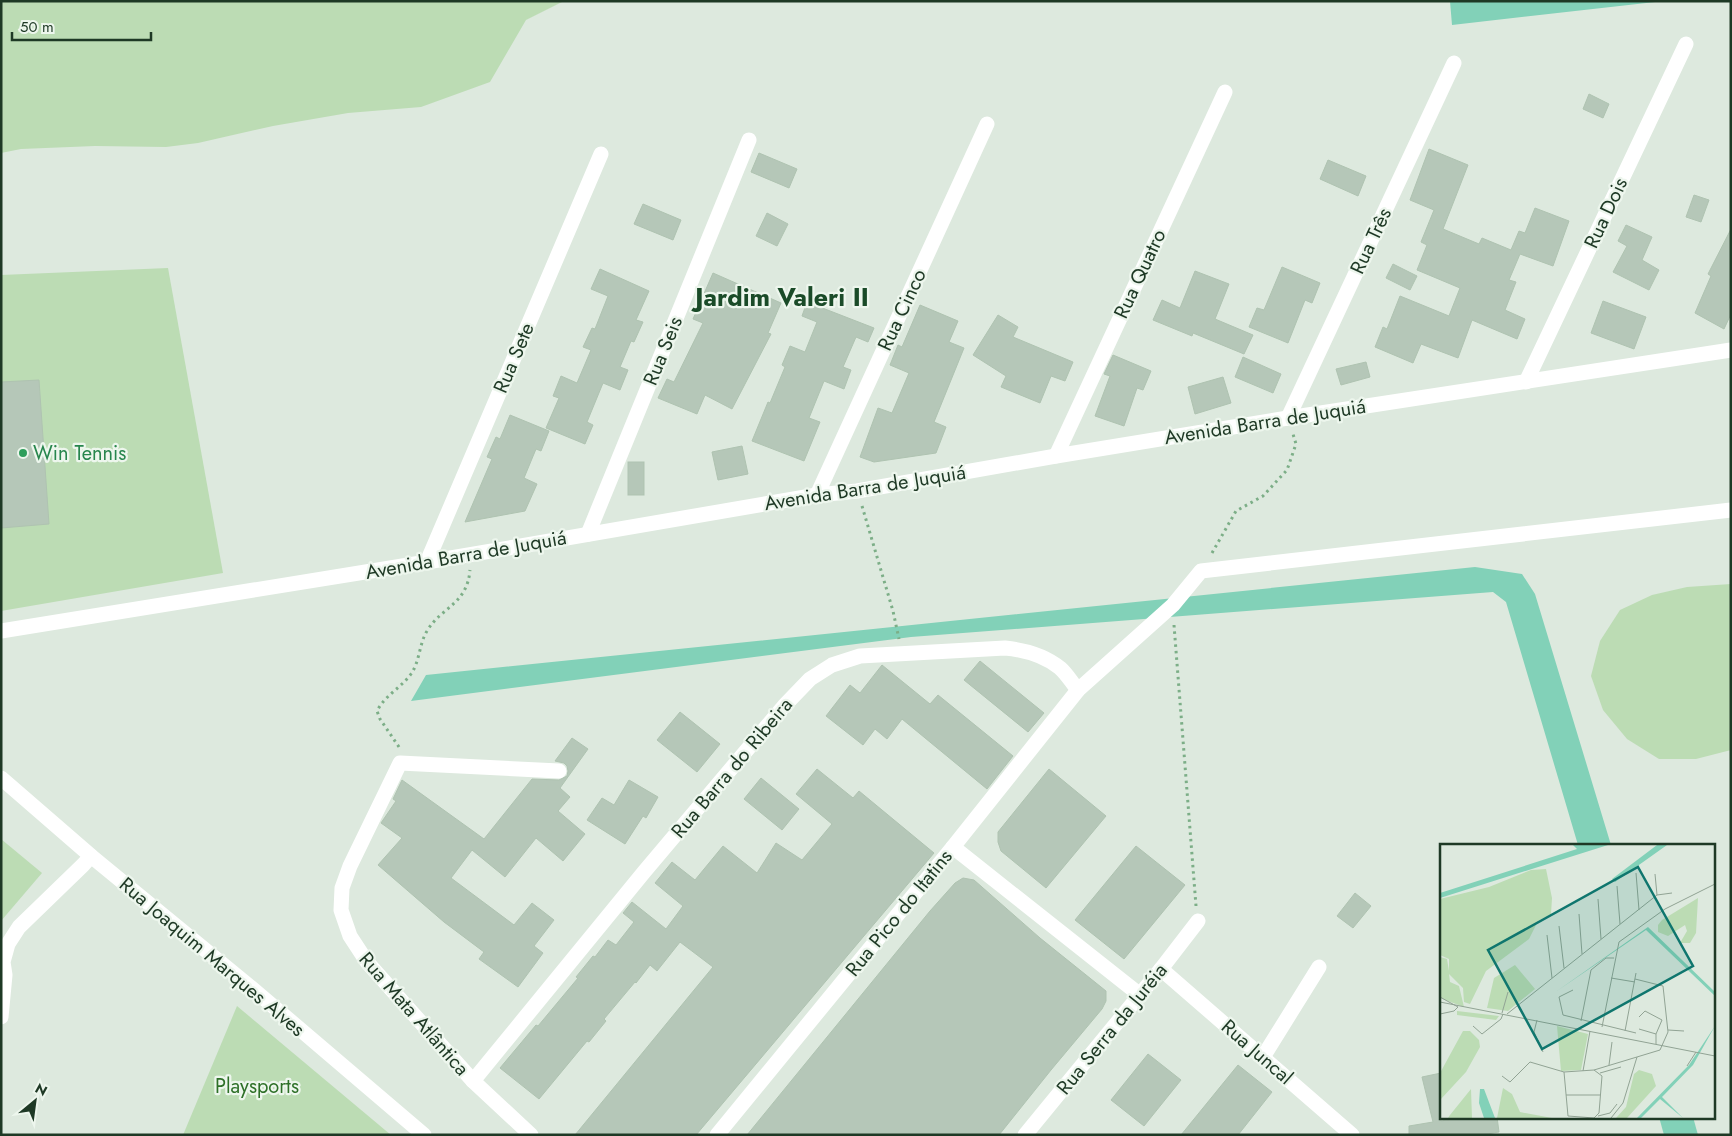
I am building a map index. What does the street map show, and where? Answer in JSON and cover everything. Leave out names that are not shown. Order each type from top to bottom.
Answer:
[{"type":"street","name":"Rua Dois","points":[[1526,382],[1686,44]]},
{"type":"street","name":"Rua Três","points":[[1288,418],[1454,63]]},
{"type":"street","name":"Rua Quatro","points":[[1056,456],[1225,92]]},
{"type":"street","name":"Rua Cinco","points":[[817,495],[988,124]]},
{"type":"street","name":"Rua Seis","points":[[588,534],[750,140]]},
{"type":"street","name":"Rua Sete","points":[[427,562],[601,154]]},
{"type":"street","name":"Avenida Barra de Juquiá","points":[[1,631],[471,555],[817,495],[857,491],[1288,418],[1731,350]]},
{"type":"street","points":[[1202,571],[1731,510]]},
{"type":"street","name":"Rua Pico do Itatins","points":[[717,1135],[953,847],[1078,690],[1173,605],[1202,571]]},
{"type":"street","name":"Rua Barra do Ribeira","points":[[473,1081],[644,872],[784,706],[810,679],[832,665],[860,656],[1005,648],[1020,650],[1042,657],[1062,669],[1078,690]]},
{"type":"street","points":[[400,763],[559,771]]},
{"type":"street","name":"Rua Mata Atlântica","points":[[400,763],[350,866],[342,888],[340,910],[350,936],[367,962],[473,1081],[531,1135]]},
{"type":"street","name":"Rua Joaquim Marques Alves","points":[[1,778],[91,856],[254,990],[424,1135]]},
{"type":"street","points":[[953,847],[1140,995]]},
{"type":"street","points":[[1,1017],[5,975],[3,962],[8,944],[19,927],[91,856]]},
{"type":"street","name":"Rua Serra da Juréia","points":[[1024,1135],[1161,970],[1198,921]]},
{"type":"street","points":[[1263,1057],[1319,968]]},
{"type":"street","name":"Rua Juncal","points":[[1161,970],[1352,1135]]},
{"type":"path","points":[[1202,571],[1236,511],[1263,496],[1287,470],[1296,444],[1288,418]]},
{"type":"path","points":[[857,491],[893,611],[900,644]]},
{"type":"path","points":[[400,763],[399,746],[380,719],[378,711],[382,702],[410,675],[428,629],[462,595],[470,573],[471,555]]},
{"type":"path","points":[[1173,605],[1198,921]]},
{"type":"green space","points":[[1,1],[564,1],[526,20],[490,82],[421,107],[348,113],[273,126],[198,143],[166,147],[95,146],[21,149],[1,153]]},
{"type":"green space","points":[[168,268],[223,573],[1,611],[1,275]]},
{"type":"green space","points":[[1731,584],[1731,750],[1696,759],[1659,759],[1627,739],[1603,710],[1591,676],[1600,641],[1620,610],[1652,595],[1687,587]]},
{"type":"green space","points":[[1,839],[42,873],[1,921]]},
{"type":"green space","name":"Playsports","points":[[237,1006],[391,1135],[183,1135]]},
{"type":"shaded area","points":[[1450,1],[1664,1],[1452,25]]},
{"type":"shaded area","points":[[1475,567],[1522,574],[1535,594],[1611,844],[1578,844],[1506,602],[1493,592],[911,637],[411,701],[426,675]]},
{"type":"shaded area","points":[[1659,1118],[1693,1118],[1698,1135],[1664,1135]]},
{"type":"building","points":[[1589,94],[1609,104],[1603,118],[1583,109]]},
{"type":"building","points":[[1429,149],[1468,165],[1443,229],[1479,244],[1482,238],[1511,250],[1519,231],[1525,233],[1535,208],[1569,221],[1553,266],[1520,254],[1509,280],[1516,282],[1505,310],[1525,319],[1517,339],[1472,320],[1458,358],[1421,344],[1413,363],[1375,347],[1383,327],[1387,329],[1400,296],[1449,316],[1460,288],[1417,270],[1427,245],[1421,242],[1434,210],[1410,200]]},
{"type":"building","points":[[759,153],[797,169],[789,188],[751,172]]},
{"type":"building","points":[[1328,160],[1366,176],[1358,196],[1320,179]]},
{"type":"building","points":[[1694,195],[1709,200],[1701,222],[1686,217]]},
{"type":"building","points":[[643,204],[681,220],[673,240],[634,224]]},
{"type":"building","points":[[767,213],[788,224],[777,246],[756,236]]},
{"type":"building","points":[[1626,225],[1652,237],[1642,260],[1659,270],[1649,290],[1613,272],[1627,246],[1618,241]]},
{"type":"building","points":[[1731,229],[1731,314],[1724,329],[1695,313],[1711,276],[1708,274]]},
{"type":"building","points":[[1393,264],[1417,276],[1410,290],[1386,278]]},
{"type":"building","points":[[1282,267],[1320,283],[1312,303],[1305,300],[1288,343],[1249,327],[1257,308],[1264,310]]},
{"type":"building","points":[[600,269],[649,291],[636,320],[643,322],[634,342],[631,341],[620,367],[628,370],[620,390],[603,383],[587,422],[593,425],[585,444],[546,428],[559,398],[553,396],[561,376],[577,383],[591,350],[583,347],[592,328],[595,329],[608,296],[591,289]]},
{"type":"building","points":[[1195,271],[1229,284],[1215,319],[1253,335],[1244,354],[1193,333],[1192,336],[1153,320],[1162,300],[1180,308]]},
{"type":"building","points":[[713,273],[781,303],[768,333],[771,334],[732,409],[705,395],[697,414],[658,398],[667,379],[674,382],[703,323],[693,319]]},
{"type":"building","points":[[1603,301],[1646,317],[1634,349],[1591,333]]},
{"type":"building","points":[[807,302],[874,328],[868,342],[856,337],[843,367],[851,370],[844,389],[824,381],[809,418],[820,422],[804,461],[752,441],[785,367],[782,365],[790,346],[805,352],[817,322],[802,316]]},
{"type":"building","points":[[920,305],[958,321],[949,342],[964,348],[934,422],[946,427],[936,453],[874,462],[860,457],[878,408],[892,413],[909,373],[890,365],[898,345],[902,347]]},
{"type":"building","points":[[998,315],[1018,327],[1013,337],[1073,362],[1065,381],[1051,376],[1040,403],[1001,387],[1006,376],[973,355]]},
{"type":"building","points":[[1113,355],[1151,371],[1143,390],[1137,388],[1124,426],[1095,416],[1110,376],[1104,374]]},
{"type":"building","points":[[1243,357],[1281,374],[1273,393],[1235,377]]},
{"type":"building","points":[[1366,362],[1370,377],[1341,385],[1336,369]]},
{"type":"building","points":[[1223,377],[1231,403],[1195,414],[1188,387]]},
{"type":"building","name":"Win Tennis","points":[[39,380],[49,524],[1,528],[1,382]]},
{"type":"building","points":[[510,415],[549,431],[541,451],[536,449],[524,478],[537,484],[525,511],[465,522],[492,459],[487,457],[496,437],[500,439]]},
{"type":"building","points":[[742,446],[748,474],[718,480],[712,452]]},
{"type":"building","points":[[628,462],[644,462],[644,495],[628,495]]},
{"type":"building","points":[[980,661],[1044,713],[1028,732],[964,680]]},
{"type":"building","points":[[882,665],[930,704],[938,695],[1013,756],[987,789],[902,719],[887,739],[875,729],[863,745],[826,716],[850,685],[860,693]]},
{"type":"building","points":[[680,712],[720,744],[697,772],[657,740]]},
{"type":"building","points":[[572,738],[588,749],[560,788],[570,797],[558,811],[585,834],[563,861],[536,838],[505,877],[472,850],[451,878],[514,925],[532,903],[554,920],[534,946],[543,953],[518,987],[479,959],[484,952],[444,922],[378,865],[402,838],[381,823],[396,801],[393,799],[402,780],[484,839],[532,779],[559,780],[567,776],[567,766],[564,763],[555,761]]},
{"type":"building","points":[[817,769],[853,798],[859,791],[934,853],[696,1135],[575,1135],[713,967],[680,942],[657,971],[650,965],[604,1019],[606,1021],[589,1042],[587,1041],[539,1099],[500,1068],[536,1025],[538,1026],[578,978],[576,977],[593,956],[595,957],[608,940],[616,945],[634,922],[623,913],[632,902],[666,929],[683,906],[655,883],[672,862],[695,880],[723,846],[757,873],[776,843],[802,860],[832,824],[796,794]]},
{"type":"building","points":[[1049,769],[1106,816],[1046,888],[1001,851],[998,842],[998,832]]},
{"type":"building","points":[[761,778],[799,809],[782,830],[744,799]]},
{"type":"building","points":[[629,780],[658,797],[646,818],[643,816],[625,844],[587,820],[602,798],[614,805]]},
{"type":"building","points":[[1136,846],[1185,885],[1124,959],[1075,920]]},
{"type":"building","points":[[963,878],[974,880],[1040,938],[1106,991],[1106,1001],[1102,1009],[999,1135],[747,1135],[930,911],[955,883]]},
{"type":"building","points":[[1355,893],[1371,906],[1353,928],[1337,916]]},
{"type":"building","points":[[1148,1054],[1181,1080],[1144,1126],[1111,1100]]},
{"type":"building","points":[[1238,1065],[1272,1092],[1238,1135],[1181,1135]]},
{"type":"building","points":[[1440,1073],[1441,1121],[1460,1118],[1497,1118],[1499,1132],[1481,1135],[1409,1135],[1409,1126],[1433,1122],[1422,1077]]},
{"type":"place","name":"Win Tennis","points":[[23,453]]},
{"type":"district","name":"Jardim Valeri II","points":[[782,297]]}]
